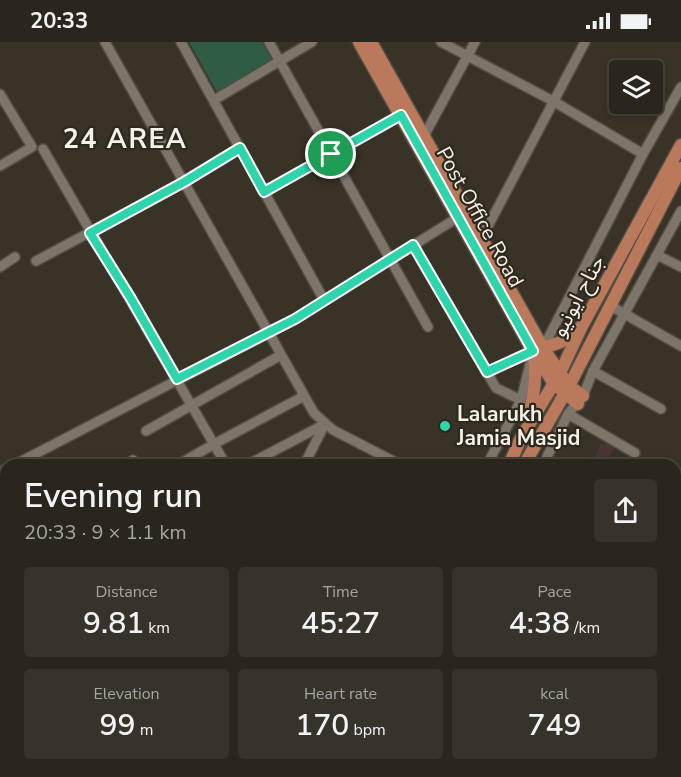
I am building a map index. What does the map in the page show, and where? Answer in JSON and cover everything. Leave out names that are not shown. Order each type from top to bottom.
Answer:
[{"type":"main road","name":"Post Office Road","points":[[359,42],[457,218],[474,236]]},
{"type":"main road","name":"Post Office Road","points":[[371,42],[424,136],[474,236],[538,349],[566,390],[582,394]]},
{"type":"main road","name":"جناح ایونیو","points":[[512,459],[521,438],[557,379],[582,326],[681,145]]},
{"type":"main road","name":"جناح ایونیو","points":[[527,459],[566,390],[681,168]]},
{"type":"main road","points":[[521,438],[534,398],[538,349],[561,342],[582,326]]},
{"type":"street","points":[[105,42],[314,412],[325,424],[388,459]]},
{"type":"street","points":[[181,42],[324,300]]},
{"type":"street","points":[[269,42],[428,327]]},
{"type":"street","points":[[214,100],[312,42]]},
{"type":"street","points":[[441,42],[553,101],[643,154]]},
{"type":"street","points":[[424,136],[476,42]]},
{"type":"street","points":[[474,236],[487,228],[585,42]]},
{"type":"street","points":[[490,459],[520,400],[538,349],[681,87]]},
{"type":"street","points":[[0,94],[32,147],[0,166]]},
{"type":"street","points":[[264,192],[401,115]]},
{"type":"street","points":[[36,261],[184,182],[240,148]]},
{"type":"street","points":[[43,149],[223,459]]},
{"type":"street","points":[[546,459],[568,414],[582,394],[657,255],[677,229],[681,211]]},
{"type":"street","points":[[25,459],[270,333],[457,218]]},
{"type":"street","points":[[413,245],[496,388],[520,400]]},
{"type":"street","points":[[657,255],[681,267]]},
{"type":"street","points":[[0,267],[15,257]]},
{"type":"street","points":[[609,305],[681,346]]},
{"type":"street","points":[[487,372],[538,349]]},
{"type":"street","points":[[146,431],[281,355]]},
{"type":"street","points":[[582,357],[582,394]]},
{"type":"street","points":[[593,371],[661,409]]},
{"type":"street","points":[[188,459],[304,396]]},
{"type":"street","points":[[568,414],[635,453]]},
{"type":"street","points":[[549,420],[563,427]]},
{"type":"street","points":[[258,459],[325,424]]},
{"type":"street","points":[[307,459],[325,424]]},
{"type":"shaded area","points":[[606,442],[615,447],[608,459],[594,459],[601,443],[605,445]]},
{"type":"green space","points":[[189,42],[262,42],[273,61],[217,92]]},
{"type":"place","name":"Lalarukh Jamia Masjid","points":[[445,426]]},
{"type":"district","name":"24 AREA","points":[[125,139]]},
{"type":"route","points":[[401,115],[533,351],[487,372],[413,245],[295,319],[177,379],[90,233],[184,182],[240,148],[264,192],[331,154],[401,115]]}]
